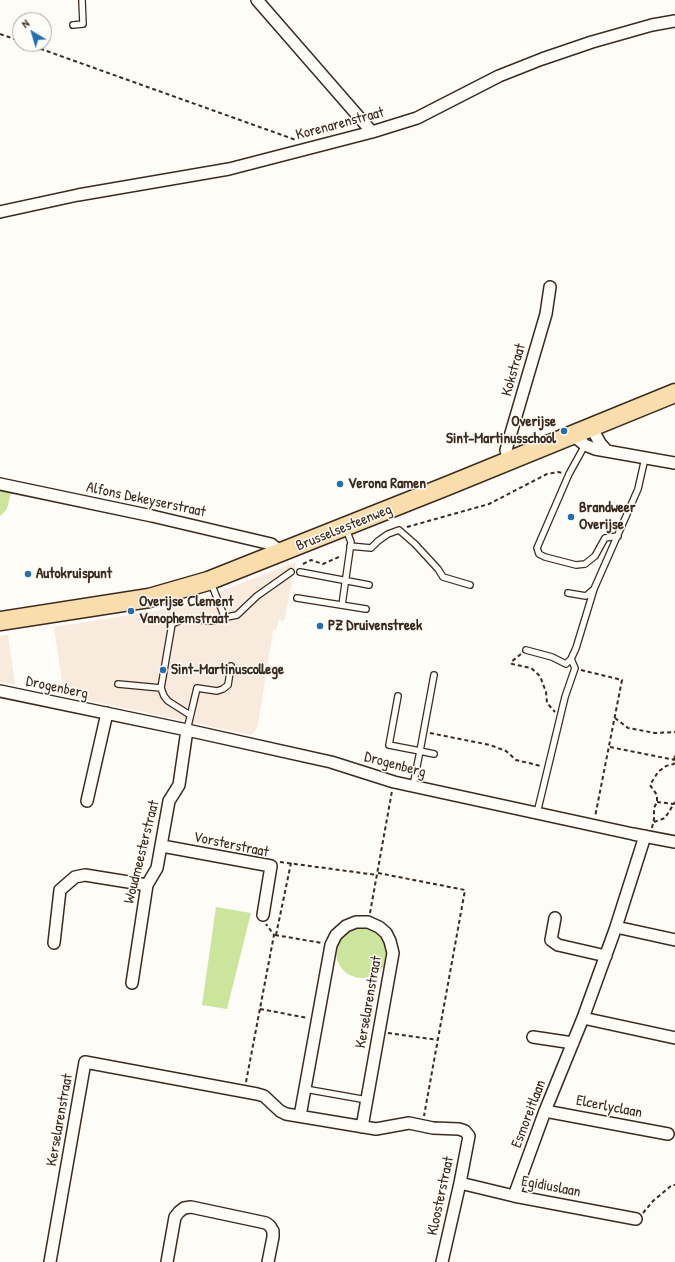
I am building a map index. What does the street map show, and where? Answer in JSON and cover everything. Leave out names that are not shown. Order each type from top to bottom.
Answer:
[{"type":"main road","name":"Brusselsesteenweg","points":[[0,621],[149,598],[210,580],[280,554],[509,461],[579,440],[593,427],[675,393]]},
{"type":"street","points":[[257,0],[372,132]]},
{"type":"street","name":"Korenarenstraat","points":[[0,212],[78,195],[229,169],[372,132],[417,118],[499,76],[542,59],[592,42],[652,25],[675,21]]},
{"type":"street","name":"Kokstraat","points":[[509,461],[506,450],[546,314],[550,287]]},
{"type":"street","points":[[593,427],[594,434],[607,451]]},
{"type":"street","points":[[579,440],[595,449],[675,463]]},
{"type":"street","name":"Alfons Dekeyserstraat","points":[[0,484],[152,516],[271,544],[274,545],[280,554]]},
{"type":"street","name":"Drogenberg","points":[[0,691],[331,762],[394,782],[594,826],[675,842]]},
{"type":"street","points":[[87,801],[107,714]]},
{"type":"street","name":"Woudmeesterstraat","points":[[132,983],[147,885],[157,868],[169,801],[179,785],[187,730]]},
{"type":"street","name":"Esmoreitlaan","points":[[514,1196],[545,1110],[583,1018],[648,837]]},
{"type":"street","name":"Vorsterstraat","points":[[162,846],[271,866],[262,915]]},
{"type":"street","points":[[54,943],[60,890],[75,877],[85,876],[147,885]]},
{"type":"street","points":[[555,918],[551,940],[558,945],[606,956]]},
{"type":"street","points":[[300,1116],[331,945],[336,935],[346,926],[356,922],[368,922]]},
{"type":"street","name":"Kerselarenstraat","points":[[362,1127],[393,953],[386,933],[379,926],[368,922]]},
{"type":"street","points":[[616,927],[675,940]]},
{"type":"street","points":[[583,1018],[675,1038]]},
{"type":"street","points":[[533,1037],[573,1043]]},
{"type":"street","name":"Kerselarenstraat","points":[[50,1262],[85,1062],[257,1094],[264,1096],[280,1111],[286,1114],[376,1129],[409,1123],[432,1128],[459,1129],[465,1131],[469,1136]]},
{"type":"street","name":"Elcerlyclaan","points":[[545,1110],[668,1134]]},
{"type":"street","name":"Kloosterstraat","points":[[442,1262],[469,1136]]},
{"type":"street","name":"Egidiuslaan","points":[[460,1183],[514,1196],[636,1219]]},
{"type":"street","points":[[167,1262],[175,1217],[178,1212],[184,1208],[191,1207],[266,1223],[273,1231],[268,1262]]},
{"type":"lane","points":[[73,25],[83,24],[82,0]]},
{"type":"lane","points":[[579,440],[568,474],[537,548],[539,554],[576,565],[585,564],[595,556],[605,538],[618,536]]},
{"type":"lane","points":[[526,650],[552,657],[566,664],[571,659],[576,648],[594,589],[638,489],[644,469],[645,458]]},
{"type":"lane","points":[[342,605],[351,542],[345,527]]},
{"type":"lane","points":[[350,549],[371,548],[388,534],[399,530],[415,544],[438,569],[443,577],[470,584]]},
{"type":"lane","points":[[190,715],[168,700],[164,696],[161,688],[172,624],[183,619],[214,621],[226,616],[237,615],[257,596],[291,572]]},
{"type":"lane","points":[[300,572],[369,585]]},
{"type":"lane","points":[[210,580],[223,613],[226,616]]},
{"type":"lane","points":[[568,593],[586,596],[594,589]]},
{"type":"lane","points":[[296,598],[366,609]]},
{"type":"lane","points":[[537,813],[561,716],[575,668],[571,659]]},
{"type":"lane","points":[[187,730],[197,688],[217,691],[223,690],[228,685],[232,666]]},
{"type":"lane","points":[[412,786],[434,675]]},
{"type":"lane","points":[[118,684],[161,688]]},
{"type":"lane","points":[[398,696],[389,745],[434,754]]},
{"type":"lane","points":[[305,1090],[367,1100]]},
{"type":"path","points":[[0,34],[12,38]]},
{"type":"path","points":[[49,52],[314,147]]},
{"type":"path","points":[[399,530],[411,525],[488,504],[547,474],[558,472],[568,474]]},
{"type":"path","points":[[291,572],[296,570],[297,567],[311,560],[323,564],[350,549]]},
{"type":"path","points":[[526,650],[511,662],[512,664],[531,668],[540,676],[546,692],[547,703],[561,716]]},
{"type":"path","points":[[575,668],[622,680],[594,826]]},
{"type":"path","points":[[615,718],[628,728],[655,733],[675,732]]},
{"type":"path","points":[[424,731],[490,745],[506,751],[516,760],[548,768]]},
{"type":"path","points":[[609,747],[675,760]]},
{"type":"path","points":[[650,785],[658,772],[666,766],[675,766],[675,754]]},
{"type":"path","points":[[368,922],[394,782]]},
{"type":"path","points":[[647,784],[650,785],[657,795],[657,802],[654,808],[654,822],[648,837]]},
{"type":"path","points":[[657,802],[675,803]]},
{"type":"path","points":[[654,822],[665,818],[675,803]]},
{"type":"path","points":[[271,866],[279,862],[291,863],[378,874],[465,890],[422,1126]]},
{"type":"path","points":[[244,1091],[291,863]]},
{"type":"path","points":[[262,915],[265,922],[275,935],[331,945]]},
{"type":"path","points":[[260,1009],[318,1019]]},
{"type":"path","points":[[379,1031],[438,1040]]},
{"type":"path","points":[[636,1219],[646,1212],[653,1201],[672,1185],[675,1185]]},
{"type":"shaded area","name":"Sint-Martinuscollege","points":[[296,562],[284,621],[279,620],[276,630],[273,630],[258,724],[251,735],[64,695],[54,627],[180,607]]},
{"type":"shaded area","points":[[8,635],[15,685],[0,682],[0,636]]},
{"type":"green space","points":[[0,486],[12,488],[7,509],[0,516]]},
{"type":"green space","points":[[216,907],[251,913],[227,1009],[202,1005]]},
{"type":"green space","points":[[362,926],[372,928],[380,934],[386,942],[388,952],[386,962],[380,970],[372,976],[362,978],[352,976],[344,970],[338,962],[336,952],[338,942],[344,934],[352,928]]},
{"type":"place","name":"Overijse Sint-Martinusschool","points":[[564,431]]},
{"type":"place","name":"Verona Ramen","points":[[340,484]]},
{"type":"place","name":"Brandweer Overijse","points":[[571,517]]},
{"type":"place","name":"Autokruispunt","points":[[28,574]]},
{"type":"place","name":"Overijse Clement Vanophemstraat","points":[[131,611]]},
{"type":"place","name":"PZ Druivenstreek","points":[[320,626]]},
{"type":"place","name":"Sint-Martinuscollege","points":[[163,670]]}]
